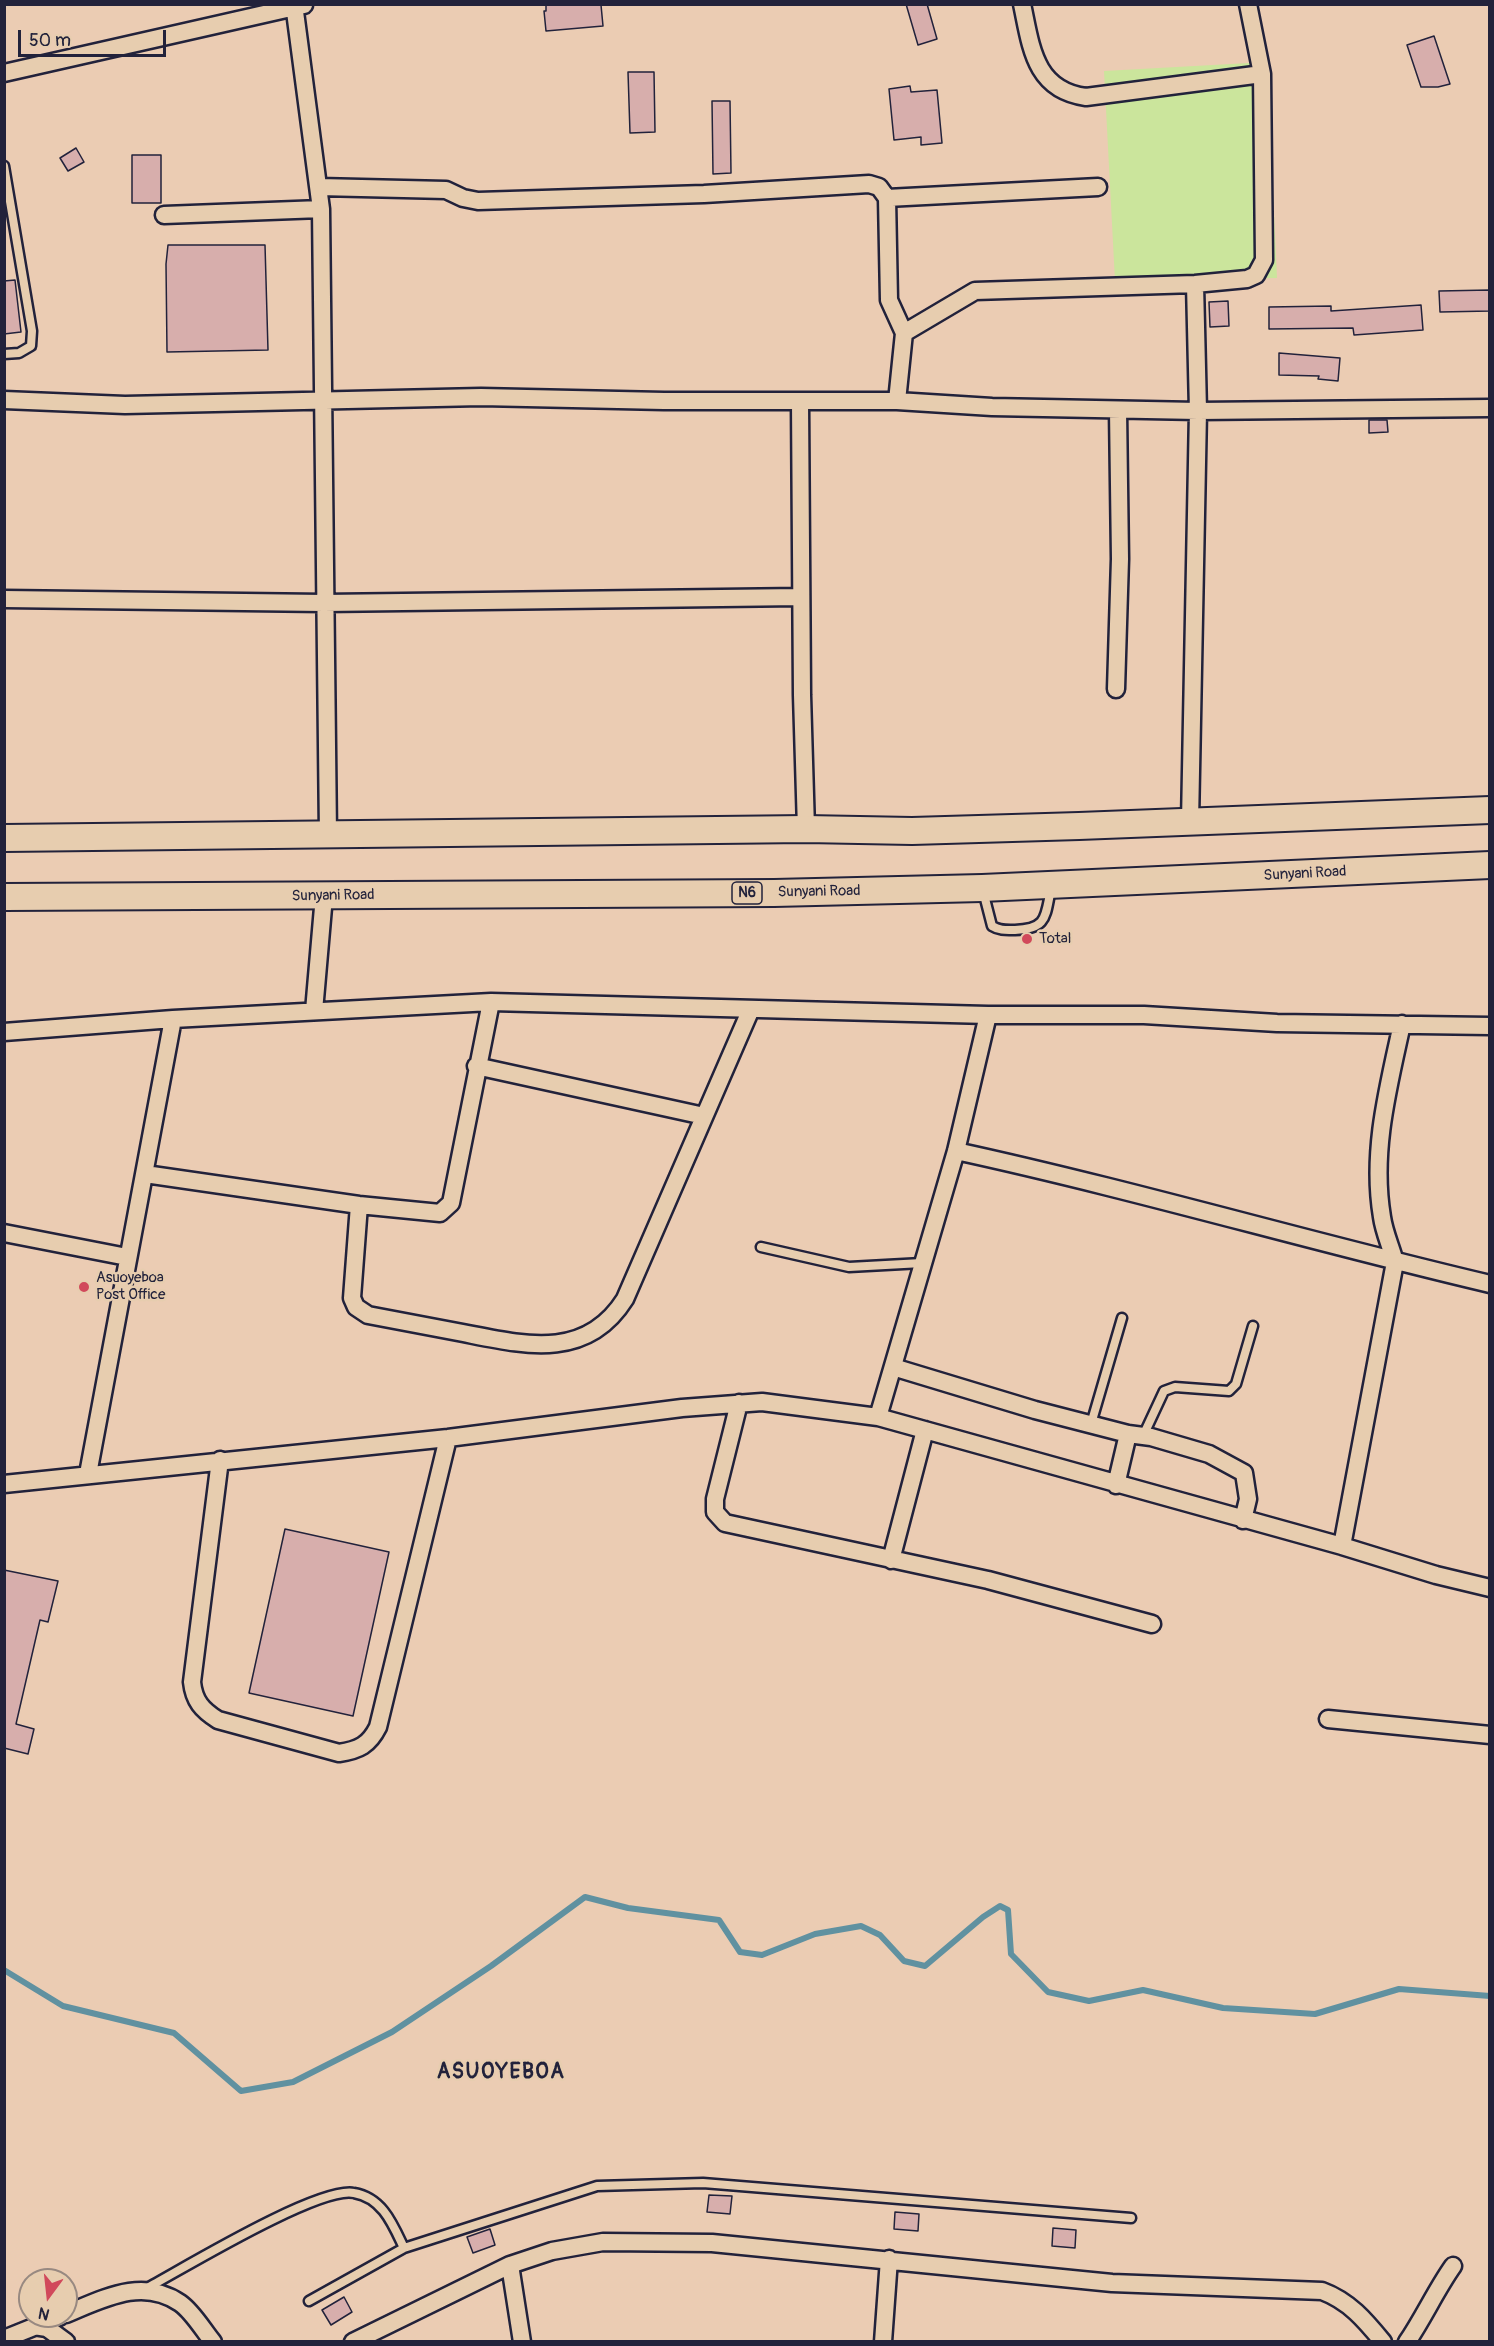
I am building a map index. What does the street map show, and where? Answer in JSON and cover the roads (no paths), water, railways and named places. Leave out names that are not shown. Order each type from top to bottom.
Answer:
[{"type":"main road","points":[[4,838],[806,829],[912,831],[1490,810]]},
{"type":"main road","name":"Sunyani Road","points":[[4,897],[774,893],[982,888],[1490,865]]},
{"type":"street","points":[[1022,4],[1034,61],[1042,73],[1059,88],[1074,95],[1086,97],[1262,74]]},
{"type":"street","points":[[904,333],[961,298],[987,289],[1195,284],[1248,279],[1262,268],[1262,74],[1248,4]]},
{"type":"street","points":[[4,73],[298,5],[321,209],[328,835]]},
{"type":"street","points":[[319,187],[446,189],[463,198],[478,201],[704,195],[869,184],[879,187],[887,198],[889,300],[904,333],[897,401]]},
{"type":"street","points":[[887,198],[1098,187]]},
{"type":"street","points":[[164,215],[321,209]]},
{"type":"street","points":[[1190,822],[1198,411],[1195,284]]},
{"type":"street","points":[[4,400],[125,405],[481,397],[800,402],[897,401],[992,407],[1198,411],[1490,408]]},
{"type":"street","points":[[800,402],[800,597],[806,829]]},
{"type":"street","points":[[1116,689],[1120,559],[1118,410]]},
{"type":"street","points":[[4,599],[324,603],[800,597]]},
{"type":"street","points":[[314,1011],[324,896]]},
{"type":"street","points":[[145,1174],[359,1205],[440,1213],[451,1203],[476,1066],[491,1002]]},
{"type":"street","points":[[4,1032],[174,1019],[491,1002],[988,1015],[1144,1015],[1277,1023],[1490,1026]]},
{"type":"street","points":[[359,1205],[352,1298],[357,1307],[368,1315],[526,1346],[566,1342],[603,1326],[614,1317],[625,1299],[751,1009]]},
{"type":"street","points":[[878,1417],[956,1151],[988,1015]]},
{"type":"street","points":[[88,1474],[127,1257],[174,1019]]},
{"type":"street","points":[[1342,1546],[1395,1262],[1382,1220],[1377,1178],[1382,1112],[1402,1024]]},
{"type":"street","points":[[476,1066],[704,1116]]},
{"type":"street","points":[[956,1151],[1095,1182],[1395,1262],[1490,1284]]},
{"type":"street","points":[[4,1233],[127,1257]]},
{"type":"street","points":[[893,1367],[1035,1410],[1209,1454],[1244,1473],[1248,1499],[1243,1520]]},
{"type":"street","points":[[4,1484],[448,1438],[682,1408],[762,1402],[878,1417],[1342,1546],[1436,1575],[1490,1588]]},
{"type":"street","points":[[740,1404],[715,1499],[715,1512],[725,1523],[988,1580],[1152,1624]]},
{"type":"street","points":[[891,1560],[925,1430]]},
{"type":"street","points":[[1116,1485],[1136,1435]]},
{"type":"street","points":[[220,1460],[192,1682],[194,1696],[203,1710],[218,1720],[339,1753],[356,1750],[364,1745],[371,1740],[378,1727],[448,1438]]},
{"type":"street","points":[[1328,1719],[1490,1735]]},
{"type":"street","points":[[353,2342],[510,2265],[552,2251],[603,2242],[712,2243],[1112,2283],[1322,2290],[1338,2296],[1361,2315],[1383,2342]]},
{"type":"street","points":[[884,2342],[889,2259]]},
{"type":"street","points":[[510,2265],[522,2342]]},
{"type":"street","points":[[1407,2342],[1428,2312],[1439,2285],[1453,2266]]},
{"type":"street","points":[[78,2309],[122,2292],[145,2289],[181,2304],[213,2342]]},
{"type":"street","points":[[4,2339],[29,2328]]},
{"type":"street","points":[[47,2328],[66,2342]]},
{"type":"lane","points":[[4,166],[32,331],[31,346],[19,353],[4,354]]},
{"type":"lane","points":[[982,888],[992,926],[998,930],[1029,929],[1038,926],[1045,918],[1051,885]]},
{"type":"lane","points":[[761,1247],[849,1267],[922,1263]]},
{"type":"lane","points":[[1091,1424],[1122,1318]]},
{"type":"lane","points":[[1136,1435],[1164,1391],[1175,1387],[1229,1391],[1236,1384],[1253,1326]]},
{"type":"lane","points":[[309,2301],[404,2248],[597,2186],[703,2183],[1131,2218]]},
{"type":"lane","points":[[145,2289],[275,2218],[341,2192],[355,2193],[372,2199],[386,2212],[404,2248]]},
{"type":"waterway","points":[[4,1970],[63,2006],[174,2033],[241,2091],[293,2082],[392,2032],[491,1966],[585,1897],[628,1908],[719,1920],[740,1952],[762,1955],[815,1934],[861,1926],[880,1935],[904,1961],[925,1966],[983,1917],[1000,1906],[1008,1910],[1011,1954],[1048,1992],[1089,2001],[1143,1990],[1223,2008],[1315,2014],[1399,1989],[1490,1996]]},
{"type":"place","name":"Total","points":[[1027,939]]},
{"type":"place","name":"Asuoyeboa Post Office","points":[[84,1287]]},
{"type":"district","name":"ASUOYEBOA","points":[[501,2073]]}]
